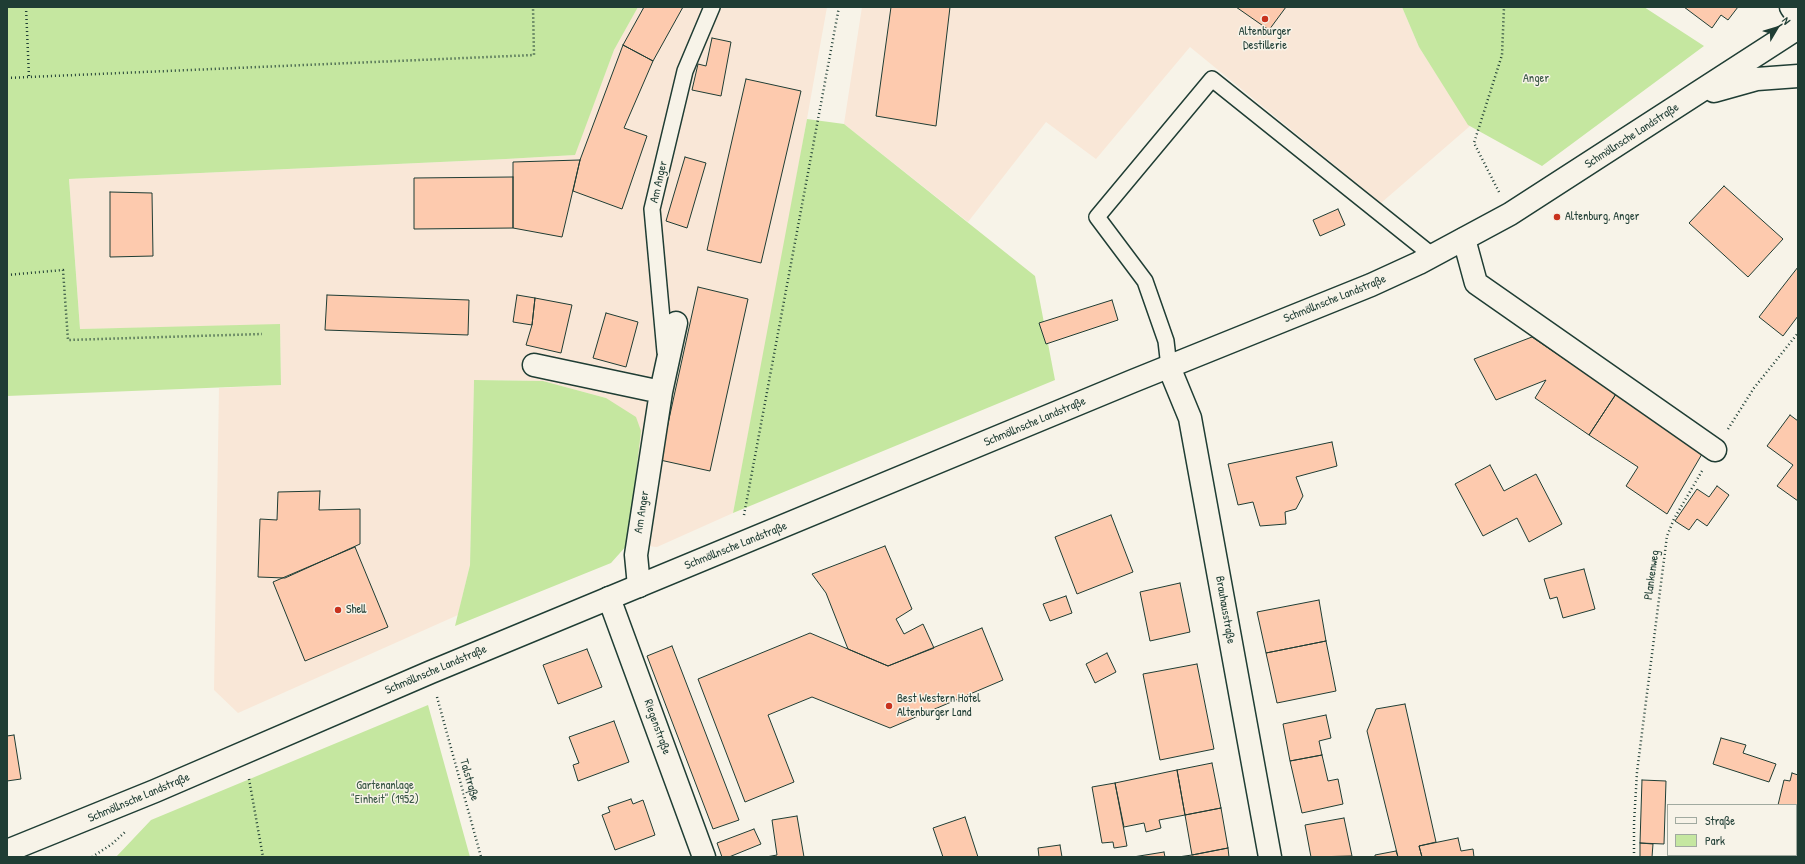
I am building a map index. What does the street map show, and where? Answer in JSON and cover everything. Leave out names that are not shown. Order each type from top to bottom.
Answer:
[{"type":"main road","points":[[1791,7],[1798,18]]},
{"type":"main road","name":"Schmöllnsche Landstraße","points":[[7,852],[155,791],[431,672],[1370,285],[1433,256],[1510,214],[1695,96],[1798,28]]},
{"type":"main road","points":[[1695,96],[1756,79],[1798,76]]},
{"type":"main road","points":[[1464,239],[1476,283],[1715,450]]},
{"type":"main road","name":"Am Anger","points":[[639,586],[636,554],[661,392],[676,323]]},
{"type":"main road","points":[[534,365],[661,392]]},
{"type":"main road","name":"Brauhausstraße","points":[[1169,367],[1190,418],[1270,857]]},
{"type":"main road","name":"Riegenstraße","points":[[610,598],[704,857]]},
{"type":"lane","name":"Am Anger","points":[[666,365],[652,209],[685,71],[712,7]]},
{"type":"lane","points":[[1169,367],[1166,341],[1145,281],[1098,217],[1212,79],[1433,256]]},
{"type":"path","points":[[26,7],[29,77]]},
{"type":"path","points":[[7,78],[534,55],[533,7]]},
{"type":"path","points":[[738,545],[839,7]]},
{"type":"path","points":[[1504,7],[1502,55],[1474,143],[1510,214]]},
{"type":"path","points":[[7,275],[63,270],[68,340],[262,334]]},
{"type":"path","name":"Plankenweg","points":[[1634,857],[1637,772],[1667,536],[1674,519],[1754,388],[1798,333]]},
{"type":"path","name":"Talstraße","points":[[440,709],[481,857]]},
{"type":"path","points":[[244,753],[263,857]]},
{"type":"shaded area","points":[[638,7],[827,7],[784,247],[733,513],[657,547],[628,544],[606,398],[543,381],[474,380],[470,565],[458,615],[238,713],[214,690],[219,388],[281,385],[280,325],[80,329],[69,179],[574,155],[614,50]]},
{"type":"shaded area","points":[[862,7],[1402,7],[1419,47],[1470,126],[1381,203],[1190,47],[1096,159],[1046,122],[968,222],[844,124]]},
{"type":"green space","points":[[7,7],[638,7],[614,50],[575,155],[69,179],[80,329],[280,324],[281,385],[7,396]]},
{"type":"green space","name":"Anger","points":[[1402,7],[1644,7],[1704,46],[1542,166],[1468,125],[1419,47]]},
{"type":"green space","points":[[807,119],[844,124],[1035,276],[1055,380],[733,513]]},
{"type":"green space","points":[[474,380],[543,381],[606,398],[636,417],[641,431],[628,544],[611,563],[455,626],[470,565]]},
{"type":"green space","name":"Gartenanlage \"Einheit\" (1952)","points":[[428,705],[470,857],[116,857],[151,820]]},
{"type":"building","points":[[644,7],[683,7],[653,61],[623,45]]},
{"type":"building","points":[[891,7],[950,7],[936,126],[876,116]]},
{"type":"building","name":"Altenburger Destillerie","points":[[1236,7],[1286,7],[1269,30]]},
{"type":"building","points":[[1684,7],[1738,7],[1728,20],[1721,15],[1712,28]]},
{"type":"building","points":[[712,38],[731,42],[721,96],[692,90],[698,64],[706,66]]},
{"type":"building","points":[[623,45],[653,61],[624,128],[647,136],[622,209],[573,191],[580,160]]},
{"type":"building","points":[[746,79],[801,91],[761,263],[707,250]]},
{"type":"building","points":[[685,157],[706,163],[687,228],[666,221]]},
{"type":"building","points":[[580,160],[562,237],[513,228],[513,162]]},
{"type":"building","points":[[513,177],[513,228],[414,229],[414,178]]},
{"type":"building","points":[[1724,186],[1783,239],[1748,277],[1689,223]]},
{"type":"building","points":[[110,192],[152,193],[153,256],[110,257]]},
{"type":"building","points":[[1338,209],[1345,225],[1320,236],[1313,220]]},
{"type":"building","points":[[1798,267],[1798,316],[1783,336],[1759,317]]},
{"type":"building","points":[[698,287],[748,299],[710,471],[660,460]]},
{"type":"building","points":[[327,295],[469,300],[468,335],[325,330]]},
{"type":"building","points":[[517,295],[535,298],[532,325],[513,322]]},
{"type":"building","points":[[535,298],[572,305],[561,353],[526,345],[532,325]]},
{"type":"building","points":[[1112,300],[1118,320],[1046,344],[1039,323]]},
{"type":"building","points":[[606,313],[638,322],[626,367],[593,358]]},
{"type":"building","points":[[1532,337],[1616,394],[1589,435],[1535,398],[1546,380],[1496,400],[1474,359]]},
{"type":"building","points":[[1616,394],[1702,454],[1667,514],[1626,486],[1638,467],[1589,435]]},
{"type":"building","points":[[1790,415],[1798,421],[1798,501],[1777,486],[1793,465],[1767,446]]},
{"type":"building","points":[[1332,442],[1337,466],[1296,477],[1303,496],[1296,509],[1285,512],[1286,524],[1260,526],[1253,502],[1238,505],[1228,464]]},
{"type":"building","points":[[1490,465],[1504,491],[1536,474],[1562,524],[1529,542],[1517,518],[1483,536],[1455,484]]},
{"type":"building","points":[[1717,486],[1729,495],[1707,526],[1697,519],[1689,530],[1675,521],[1697,489],[1709,497]]},
{"type":"building","points":[[320,491],[319,510],[360,509],[360,544],[285,578],[258,577],[260,519],[277,520],[278,492]]},
{"type":"building","points":[[1111,515],[1133,572],[1077,594],[1055,537]]},
{"type":"building","points":[[885,546],[912,609],[896,619],[904,634],[923,624],[934,648],[888,666],[848,649],[826,593],[812,574]]},
{"type":"building","points":[[355,547],[388,627],[305,661],[273,582]]},
{"type":"building","points":[[1584,569],[1595,609],[1563,618],[1557,597],[1550,599],[1544,579]]},
{"type":"building","points":[[1180,583],[1190,632],[1150,641],[1140,592]]},
{"type":"building","points":[[1066,596],[1072,613],[1050,621],[1043,604]]},
{"type":"building","points":[[1319,600],[1326,641],[1266,653],[1257,612]]},
{"type":"building","name":"Best Western Hotel Altenburger Land","points":[[982,628],[1003,680],[890,728],[812,697],[768,715],[794,782],[745,802],[698,679],[810,633],[888,666]]},
{"type":"building","points":[[1326,641],[1336,691],[1277,703],[1266,653]]},
{"type":"building","points":[[672,646],[739,820],[713,829],[647,656]]},
{"type":"building","points":[[587,649],[602,687],[558,704],[543,665]]},
{"type":"building","points":[[1107,653],[1116,672],[1095,683],[1086,664]]},
{"type":"building","points":[[1197,664],[1214,749],[1160,760],[1143,674]]},
{"type":"building","points":[[1405,704],[1436,842],[1419,846],[1422,857],[1398,857],[1367,731],[1376,709]]},
{"type":"building","points":[[1326,715],[1331,738],[1319,741],[1322,755],[1290,761],[1283,724]]},
{"type":"building","points":[[614,721],[629,762],[578,781],[573,765],[579,763],[569,737]]},
{"type":"building","points":[[14,735],[21,779],[7,781],[7,736]]},
{"type":"building","points":[[1721,738],[1746,745],[1743,753],[1776,764],[1769,782],[1713,764]]},
{"type":"building","points":[[1322,755],[1328,781],[1338,779],[1343,804],[1302,813],[1290,761]]},
{"type":"building","points":[[1212,763],[1221,808],[1185,815],[1177,770]]},
{"type":"building","points":[[1177,770],[1185,815],[1159,820],[1161,828],[1146,832],[1144,823],[1124,827],[1115,783]]},
{"type":"building","points":[[1792,773],[1798,775],[1798,857],[1765,856],[1797,856],[1797,804],[1778,804],[1784,780],[1790,781]]},
{"type":"building","points":[[1642,780],[1666,781],[1664,844],[1640,843]]},
{"type":"building","points":[[1115,783],[1127,846],[1114,848],[1113,842],[1102,843],[1092,787]]},
{"type":"building","points":[[631,799],[633,804],[643,800],[655,835],[615,850],[602,815],[610,812],[608,807]]},
{"type":"building","points":[[1221,808],[1228,848],[1192,855],[1185,815]]},
{"type":"building","points":[[797,816],[804,857],[766,857],[777,855],[772,820]]},
{"type":"building","points":[[965,817],[978,857],[943,857],[933,828]]},
{"type":"building","points":[[1344,818],[1352,856],[1311,857],[1305,825]]},
{"type":"building","points":[[754,829],[761,844],[729,857],[722,857],[717,843]]},
{"type":"building","points":[[1458,838],[1461,851],[1473,849],[1474,857],[1422,857],[1419,846]]},
{"type":"building","points":[[1640,843],[1653,844],[1652,857],[1640,857]]},
{"type":"building","points":[[1060,845],[1062,857],[1039,857],[1038,848]]},
{"type":"building","points":[[1228,848],[1229,857],[1178,857],[1192,855]]},
{"type":"building","points":[[1396,851],[1398,857],[1375,857],[1375,855]]},
{"type":"building","points":[[1164,852],[1165,857],[1133,857]]},
{"type":"place","name":"Altenburger Destillerie","points":[[1265,19]]},
{"type":"place","name":"Altenburg, Anger","points":[[1557,217]]},
{"type":"place","name":"Shell","points":[[338,610]]},
{"type":"place","name":"Best Western Hotel Altenburger Land","points":[[889,706]]}]
